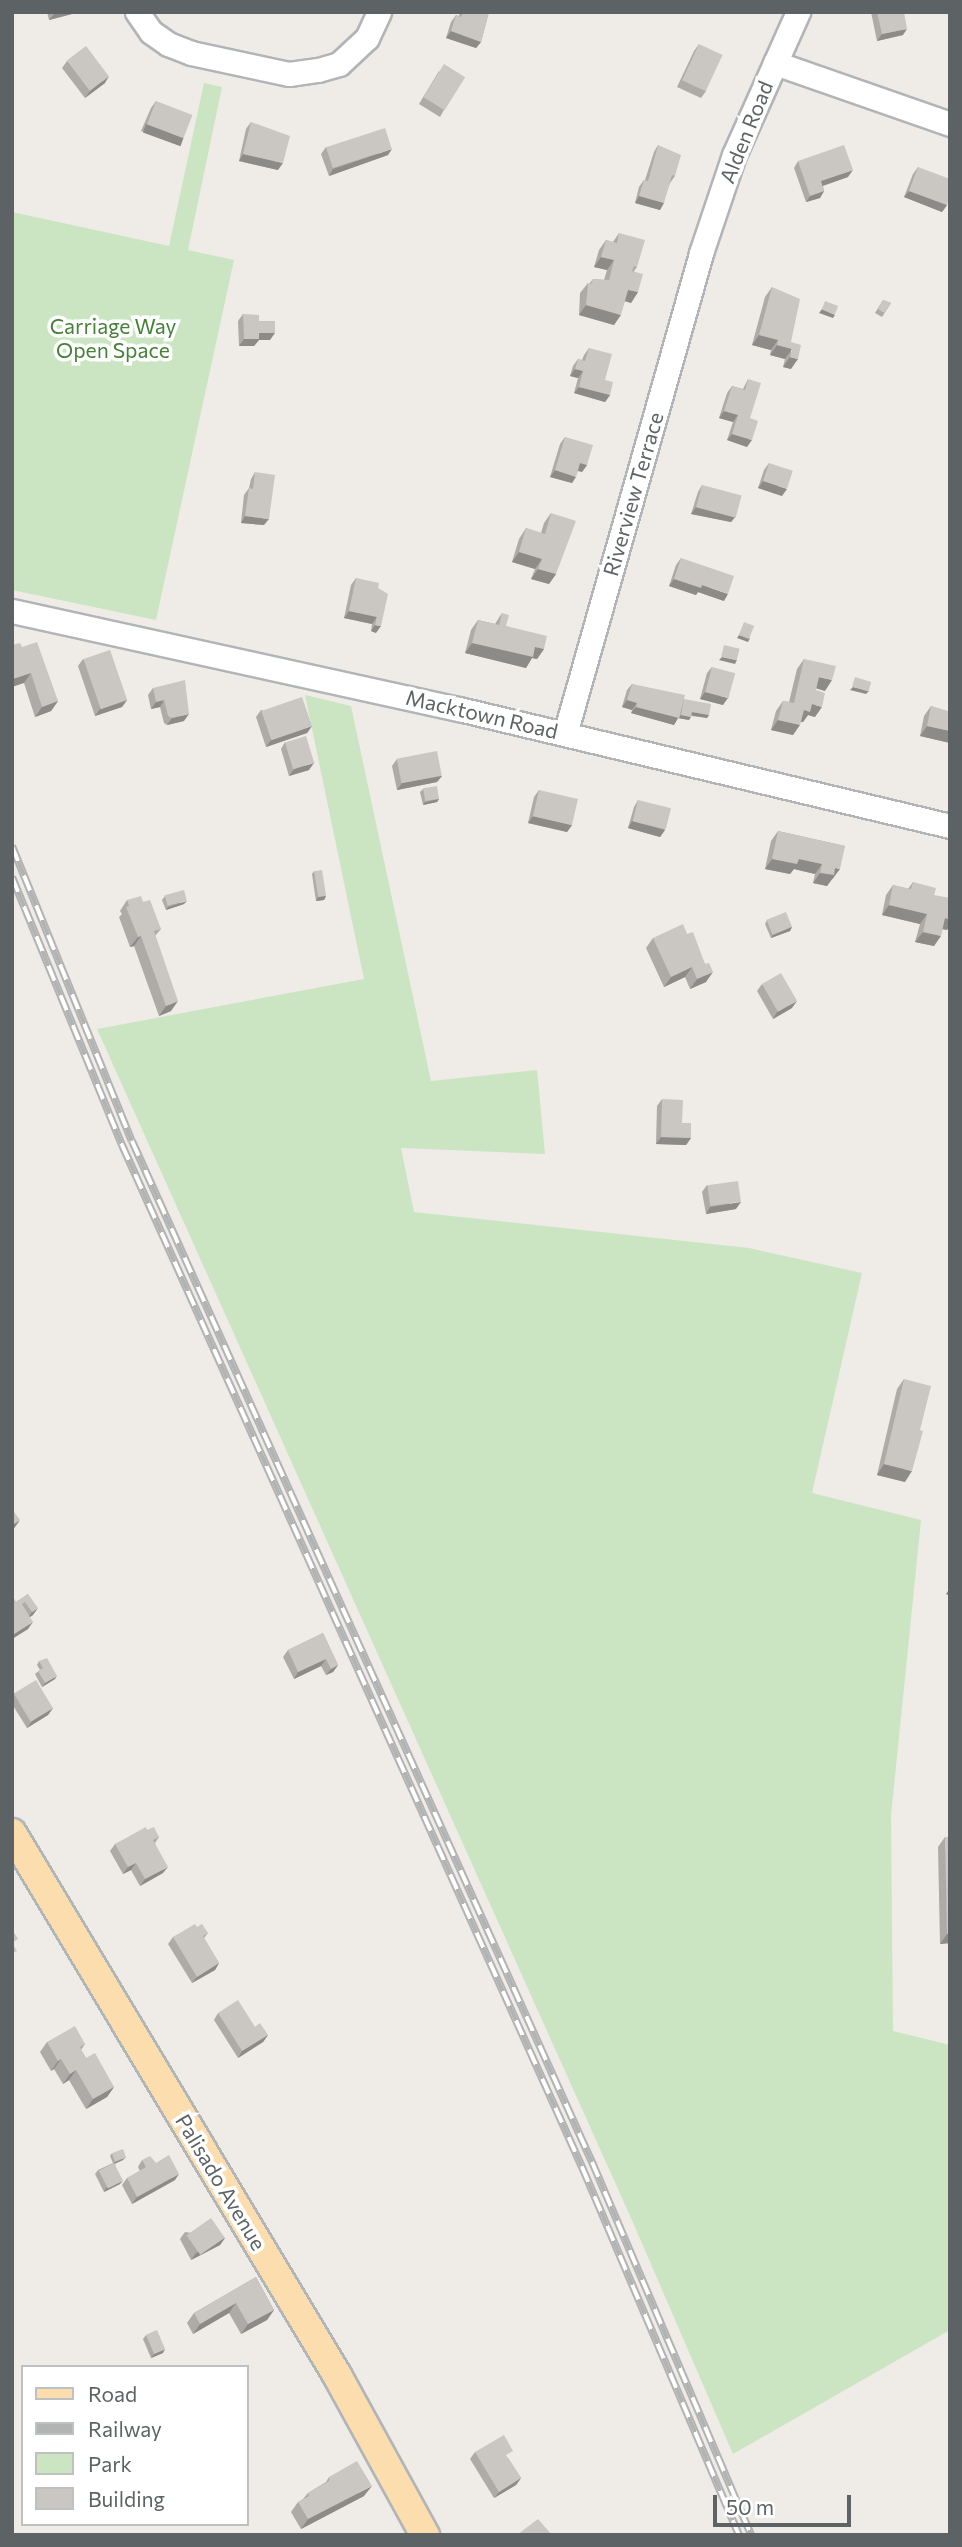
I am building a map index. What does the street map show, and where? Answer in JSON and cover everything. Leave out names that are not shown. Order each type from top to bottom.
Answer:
[{"type":"main road","name":"Palisado Avenue","points":[[12,1833],[337,2375],[425,2535]]},
{"type":"street","points":[[137,12],[152,32],[168,44],[191,53],[289,74],[339,64],[367,38],[379,12]]},
{"type":"street","name":"Alden Road","points":[[701,253],[734,155],[798,12]]},
{"type":"street","points":[[775,63],[950,124]]},
{"type":"street","name":"Riverview Terrace","points":[[565,734],[701,253]]},
{"type":"street","name":"Macktown Road","points":[[12,611],[178,645],[950,826]]},
{"type":"green space","name":"Carriage Way Open Space","points":[[204,83],[222,87],[188,250],[234,260],[156,620],[12,590],[12,212],[169,246]]},
{"type":"green space","points":[[305,695],[351,706],[431,1081],[537,1070],[545,1154],[401,1148],[414,1212],[749,1248],[862,1273],[812,1493],[921,1520],[891,1816],[893,2031],[950,2045],[950,2330],[733,2454],[631,2218],[97,1029],[364,979]]},
{"type":"building","points":[[463,12],[489,12],[481,42],[451,31],[456,15],[461,17]]},
{"type":"building","points":[[877,12],[904,12],[907,29],[882,34]]},
{"type":"building","points":[[699,44],[723,55],[706,91],[682,80]]},
{"type":"building","points":[[86,46],[109,76],[90,91],[67,60]]},
{"type":"building","points":[[444,64],[465,77],[445,110],[423,97]]},
{"type":"building","points":[[156,101],[192,115],[183,138],[147,124]]},
{"type":"building","points":[[251,122],[290,136],[283,163],[243,154]]},
{"type":"building","points":[[385,128],[392,149],[333,168],[326,147]]},
{"type":"building","points":[[658,145],[681,155],[664,203],[639,196],[644,180],[648,181]]},
{"type":"building","points":[[844,145],[853,170],[821,181],[824,191],[810,196],[798,161]]},
{"type":"building","points":[[918,167],[950,179],[947,205],[909,191]]},
{"type":"building","points":[[619,233],[645,240],[637,267],[634,266],[632,271],[643,274],[638,292],[628,290],[621,315],[586,305],[588,283],[591,284],[593,279],[609,280],[614,260],[601,257],[606,240],[617,243]]},
{"type":"building","points":[[772,287],[800,299],[791,342],[801,345],[798,359],[790,357],[792,349],[777,345],[778,340],[759,335]]},
{"type":"building","points":[[883,300],[891,303],[884,313],[878,309]]},
{"type":"building","points":[[825,301],[838,306],[835,314],[822,309]]},
{"type":"building","points":[[243,314],[259,315],[259,321],[275,321],[275,333],[259,333],[259,339],[244,339]]},
{"type":"building","points":[[589,348],[612,354],[605,380],[613,382],[610,395],[579,387],[583,371],[575,369],[578,359],[585,361]]},
{"type":"building","points":[[748,379],[761,383],[750,418],[758,421],[752,440],[732,434],[738,415],[724,411],[732,386],[745,390]]},
{"type":"building","points":[[565,437],[593,445],[587,465],[580,463],[576,477],[555,470]]},
{"type":"building","points":[[769,463],[793,471],[787,489],[763,481]]},
{"type":"building","points":[[255,472],[275,475],[269,519],[245,516],[249,488],[253,489]]},
{"type":"building","points":[[702,485],[742,496],[736,518],[696,507]]},
{"type":"building","points":[[551,513],[576,521],[556,574],[538,569],[542,559],[519,552],[526,528],[545,534]]},
{"type":"building","points":[[681,558],[734,576],[728,594],[674,579]]},
{"type":"building","points":[[356,578],[379,583],[378,588],[388,594],[381,626],[375,625],[377,617],[349,611]]},
{"type":"building","points":[[502,613],[509,615],[506,626],[547,636],[544,649],[535,647],[533,657],[472,643],[478,620],[499,625]]},
{"type":"building","points":[[744,622],[754,626],[749,639],[739,635]]},
{"type":"building","points":[[37,642],[58,701],[42,707],[31,673],[12,679],[12,645],[20,643],[22,647]]},
{"type":"building","points":[[724,645],[740,649],[737,661],[721,657]]},
{"type":"building","points":[[110,650],[127,700],[101,709],[84,659]]},
{"type":"building","points":[[804,659],[836,666],[832,680],[819,677],[816,690],[825,693],[822,707],[812,704],[810,712],[804,710],[800,725],[778,720],[783,701],[794,703]]},
{"type":"building","points":[[712,667],[735,673],[728,698],[705,692]]},
{"type":"building","points":[[855,677],[871,682],[868,692],[852,687]]},
{"type":"building","points":[[185,680],[189,714],[172,718],[168,716],[164,700],[156,702],[153,688]]},
{"type":"building","points":[[632,684],[685,695],[679,718],[636,707],[637,703],[627,700]]},
{"type":"building","points":[[302,697],[312,726],[271,740],[261,711]]},
{"type":"building","points":[[684,699],[711,704],[709,715],[692,712],[691,717],[681,715]]},
{"type":"building","points":[[931,706],[950,712],[950,731],[927,726]]},
{"type":"building","points":[[306,736],[314,763],[293,769],[285,742]]},
{"type":"building","points":[[437,751],[442,776],[402,783],[397,759]]},
{"type":"building","points":[[437,786],[439,799],[425,801],[423,788]]},
{"type":"building","points":[[539,790],[578,799],[572,825],[533,816]]},
{"type":"building","points":[[638,800],[671,808],[666,830],[633,821]]},
{"type":"building","points":[[778,831],[845,846],[840,869],[835,868],[834,875],[820,873],[822,864],[799,859],[797,864],[772,859]]},
{"type":"building","points":[[322,870],[326,896],[318,897],[314,871]]},
{"type":"building","points":[[913,882],[936,888],[934,895],[950,898],[950,919],[945,918],[941,936],[923,932],[927,914],[889,905],[893,885],[911,889]]},
{"type":"building","points":[[184,890],[187,901],[168,906],[165,895]]},
{"type":"building","points":[[141,896],[143,902],[150,900],[161,929],[154,931],[178,1001],[166,1006],[141,936],[138,937],[126,907],[129,906],[127,900]]},
{"type":"building","points":[[786,912],[792,927],[773,935],[767,920]]},
{"type":"building","points":[[683,924],[687,934],[693,932],[705,964],[709,963],[713,972],[697,979],[692,967],[671,977],[653,938]]},
{"type":"building","points":[[781,973],[797,1001],[778,1012],[762,984]]},
{"type":"building","points":[[662,1099],[683,1100],[682,1123],[691,1123],[691,1138],[661,1137]]},
{"type":"building","points":[[738,1181],[741,1202],[710,1206],[707,1185]]},
{"type":"building","points":[[904,1379],[931,1386],[912,1471],[884,1464]]},
{"type":"building","points":[[12,1509],[20,1520],[12,1525]]},
{"type":"building","points":[[28,1594],[38,1608],[32,1612],[25,1602],[22,1604],[33,1622],[14,1634],[12,1596],[16,1602]]},
{"type":"building","points":[[323,1633],[338,1665],[331,1669],[326,1659],[298,1672],[288,1650]]},
{"type":"building","points":[[47,1658],[57,1676],[45,1683],[38,1671],[43,1668],[39,1661]]},
{"type":"building","points":[[36,1680],[53,1708],[31,1722],[14,1693]]},
{"type":"building","points":[[146,1827],[147,1830],[154,1827],[159,1837],[153,1840],[168,1867],[145,1879],[136,1863],[128,1867],[115,1844]]},
{"type":"building","points":[[945,1837],[950,1837],[950,1933],[947,1934]]},
{"type":"building","points":[[195,1924],[197,1927],[202,1924],[208,1933],[203,1936],[219,1963],[197,1977],[173,1937]]},
{"type":"building","points":[[12,1929],[18,1939],[12,1943]]},
{"type":"building","points":[[238,2000],[255,2027],[260,2023],[268,2035],[242,2051],[218,2013]]},
{"type":"building","points":[[75,2026],[85,2044],[80,2047],[86,2058],[95,2053],[114,2087],[93,2099],[76,2070],[70,2074],[61,2059],[58,2061],[47,2042]]},
{"type":"building","points":[[123,2149],[126,2157],[115,2162],[112,2153]]},
{"type":"building","points":[[169,2155],[179,2174],[137,2197],[127,2178],[146,2167],[142,2160],[150,2156],[156,2163]]},
{"type":"building","points":[[114,2163],[123,2181],[108,2189],[99,2171]]},
{"type":"building","points":[[211,2218],[225,2238],[200,2255],[186,2235]]},
{"type":"building","points":[[256,2277],[274,2310],[248,2324],[236,2303],[200,2324],[194,2313]]},
{"type":"building","points":[[157,2330],[165,2349],[154,2354],[146,2335]]},
{"type":"building","points":[[504,2435],[513,2451],[506,2455],[521,2478],[499,2492],[475,2452]]},
{"type":"building","points":[[357,2461],[372,2486],[308,2519],[298,2502],[329,2481],[329,2477]]},
{"type":"building","points":[[538,2519],[552,2535],[518,2534]]},
{"type":"railway","points":[[12,846],[132,1141],[592,2162],[751,2535]]},
{"type":"railway","points":[[12,877],[122,1145],[582,2167],[739,2535]]}]
